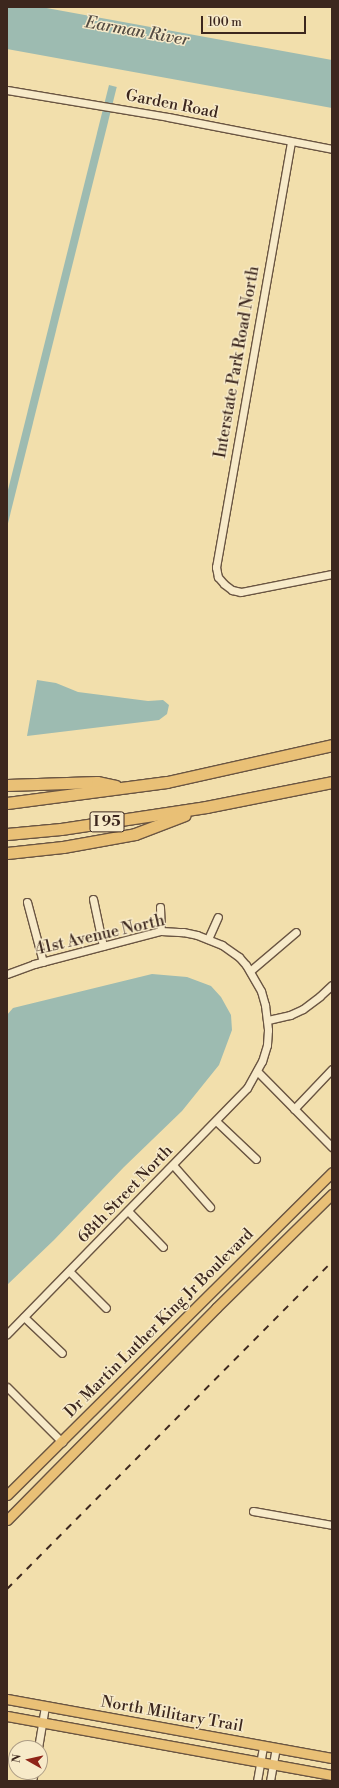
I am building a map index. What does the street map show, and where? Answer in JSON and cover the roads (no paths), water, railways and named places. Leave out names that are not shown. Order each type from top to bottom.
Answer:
[{"type":"highway","name":"I 95","points":[[7,803],[167,782],[332,745]]},
{"type":"highway","points":[[7,785],[97,782],[123,788]]},
{"type":"highway","name":"I 95","points":[[7,834],[61,829],[206,807],[332,782]]},
{"type":"highway","points":[[7,852],[63,847],[135,834],[206,807]]},
{"type":"main road","name":"Dr Martin Luther King Jr Boulevard","points":[[7,1495],[332,1172]]},
{"type":"main road","name":"Dr Martin Luther King Jr Boulevard","points":[[7,1520],[216,1308],[332,1194]]},
{"type":"main road","name":"North Military Trail","points":[[7,1699],[332,1758]]},
{"type":"main road","name":"North Military Trail","points":[[7,1716],[332,1775]]},
{"type":"street","name":"Garden Road","points":[[7,90],[118,108],[332,149]]},
{"type":"street","name":"Interstate Park Road North","points":[[291,142],[216,562],[216,572],[224,584],[232,590],[241,592],[332,574]]},
{"type":"street","points":[[93,899],[103,946]]},
{"type":"street","points":[[27,902],[43,962]]},
{"type":"street","points":[[160,907],[161,932]]},
{"type":"street","points":[[208,939],[218,917]]},
{"type":"street","name":"41st Avenue North","points":[[7,974],[43,962],[161,932],[182,932],[208,939],[235,954],[250,971],[261,991],[268,1020],[267,1045],[257,1071]]},
{"type":"street","points":[[250,971],[296,932]]},
{"type":"street","points":[[268,1020],[290,1015],[303,1009],[332,985]]},
{"type":"street","points":[[294,1109],[332,1069]]},
{"type":"street","points":[[257,1071],[332,1147]]},
{"type":"street","name":"68th Street North","points":[[7,1334],[216,1121],[247,1088],[257,1071]]},
{"type":"street","points":[[216,1121],[256,1159]]},
{"type":"street","points":[[173,1165],[210,1207]]},
{"type":"street","points":[[128,1211],[164,1247]]},
{"type":"street","points":[[69,1271],[106,1308]]},
{"type":"street","points":[[24,1317],[62,1353]]},
{"type":"street","points":[[7,1387],[62,1442]]},
{"type":"street","points":[[253,1511],[332,1525]]},
{"type":"street","points":[[39,1740],[45,1706]]},
{"type":"street","points":[[257,1781],[263,1746]]},
{"type":"street","points":[[270,1781],[276,1748]]},
{"type":"water","name":"Earman River","points":[[7,7],[41,7],[332,60],[332,108],[7,49]]},
{"type":"water","points":[[109,85],[117,87],[7,527],[7,494]]},
{"type":"water","points":[[37,680],[56,683],[78,692],[148,701],[163,700],[169,705],[167,714],[159,720],[27,736]]},
{"type":"water","points":[[152,974],[187,977],[211,986],[221,997],[231,1015],[232,1030],[219,1065],[182,1111],[124,1167],[54,1240],[7,1285],[7,1015],[13,1008]]},
{"type":"railway","points":[[7,1589],[332,1262]]}]
